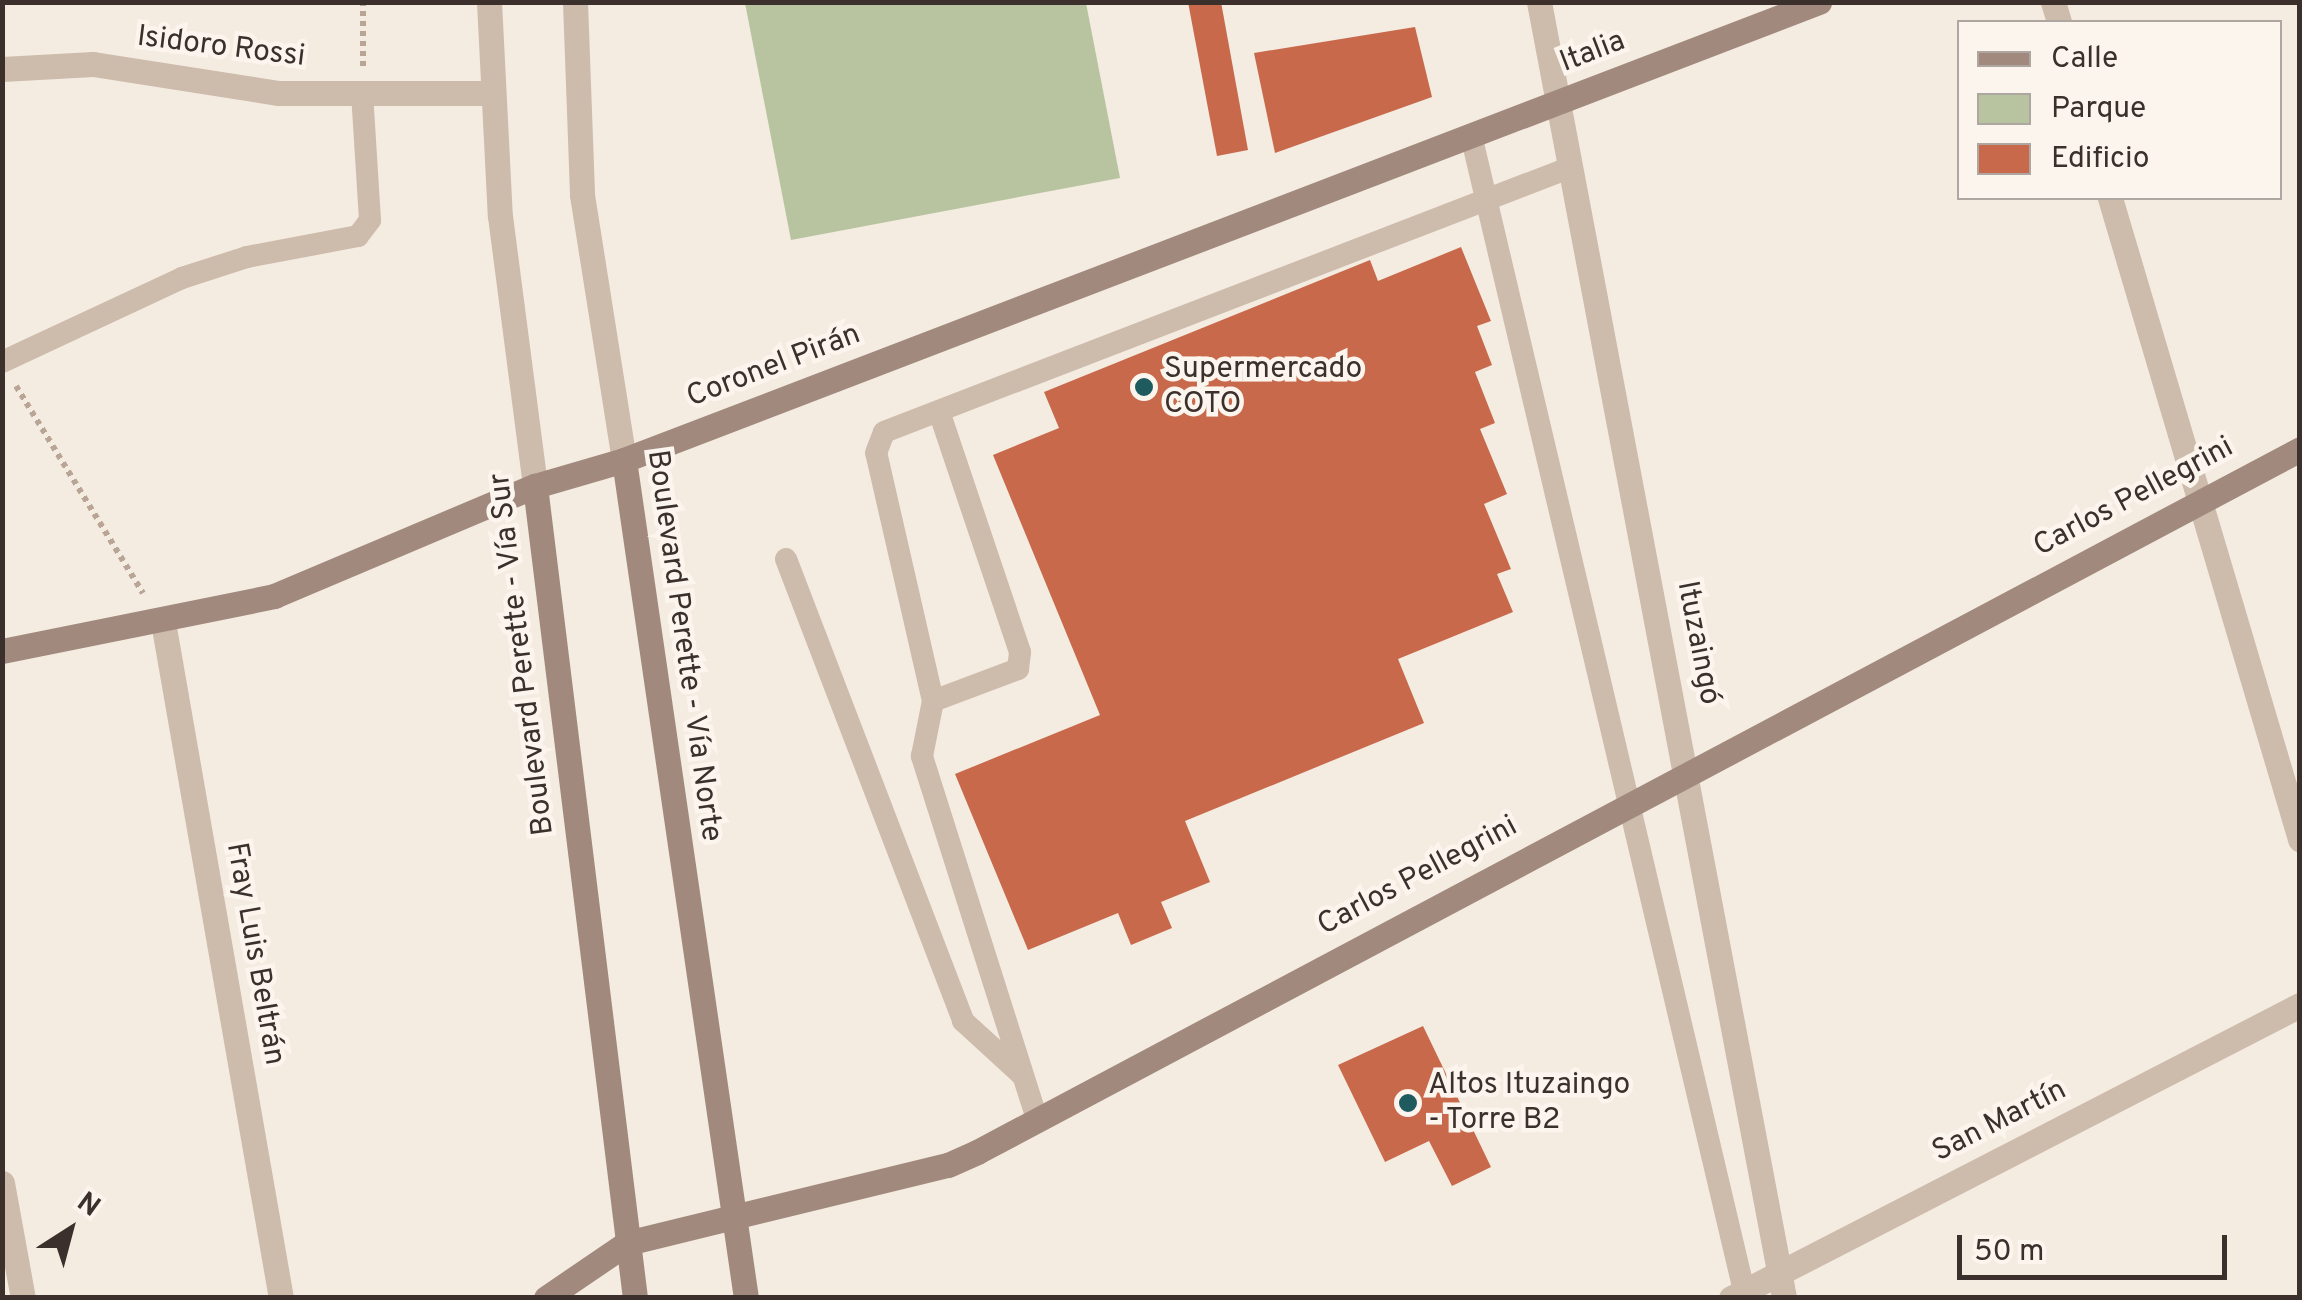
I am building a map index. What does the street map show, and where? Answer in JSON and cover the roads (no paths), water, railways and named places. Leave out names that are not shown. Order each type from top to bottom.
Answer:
[{"type":"street","name":"Boulevard Perette - Vía Sur","points":[[489,2],[500,216],[635,1298]]},
{"type":"street","name":"Boulevard Perette - Vía Norte","points":[[575,2],[582,196],[746,1298]]},
{"type":"street","name":"Ituzaingó","points":[[1538,2],[1688,771],[1782,1285]]},
{"type":"street","name":"Italia","points":[[1558,101],[1820,2]]},
{"type":"street","name":"Isidoro Rossi","points":[[2,69],[93,64],[279,93],[492,94]]},
{"type":"street","name":"Coronel Pirán","points":[[2,651],[163,622],[274,596],[536,486],[624,460],[1558,101]]},
{"type":"street","points":[[2111,200],[2300,839]]},
{"type":"street","name":"Carlos Pellegrini","points":[[546,1298],[627,1243],[948,1165],[2300,449]]},
{"type":"street","name":"Fray Luis Beltrán","points":[[163,622],[281,1298]]},
{"type":"street","name":"San Martín","points":[[1738,1294],[1782,1285],[2300,1005]]},
{"type":"street","points":[[2,1183],[23,1298]]},
{"type":"lane","points":[[8,371],[182,278],[247,257],[358,236],[370,220],[362,94]]},
{"type":"lane","points":[[1471,135],[1738,1294]]},
{"type":"lane","points":[[1038,1120],[922,756],[933,701],[876,454],[884,432],[1571,167]]},
{"type":"lane","points":[[933,701],[1018,669],[1020,652],[939,411]]},
{"type":"lane","points":[[786,559],[963,1022],[1024,1077]]},
{"type":"place","name":"Supermercado COTO","points":[[1144,387]]},
{"type":"place","name":"Altos Ituzaingo - Torre B2","points":[[1408,1103]]}]
